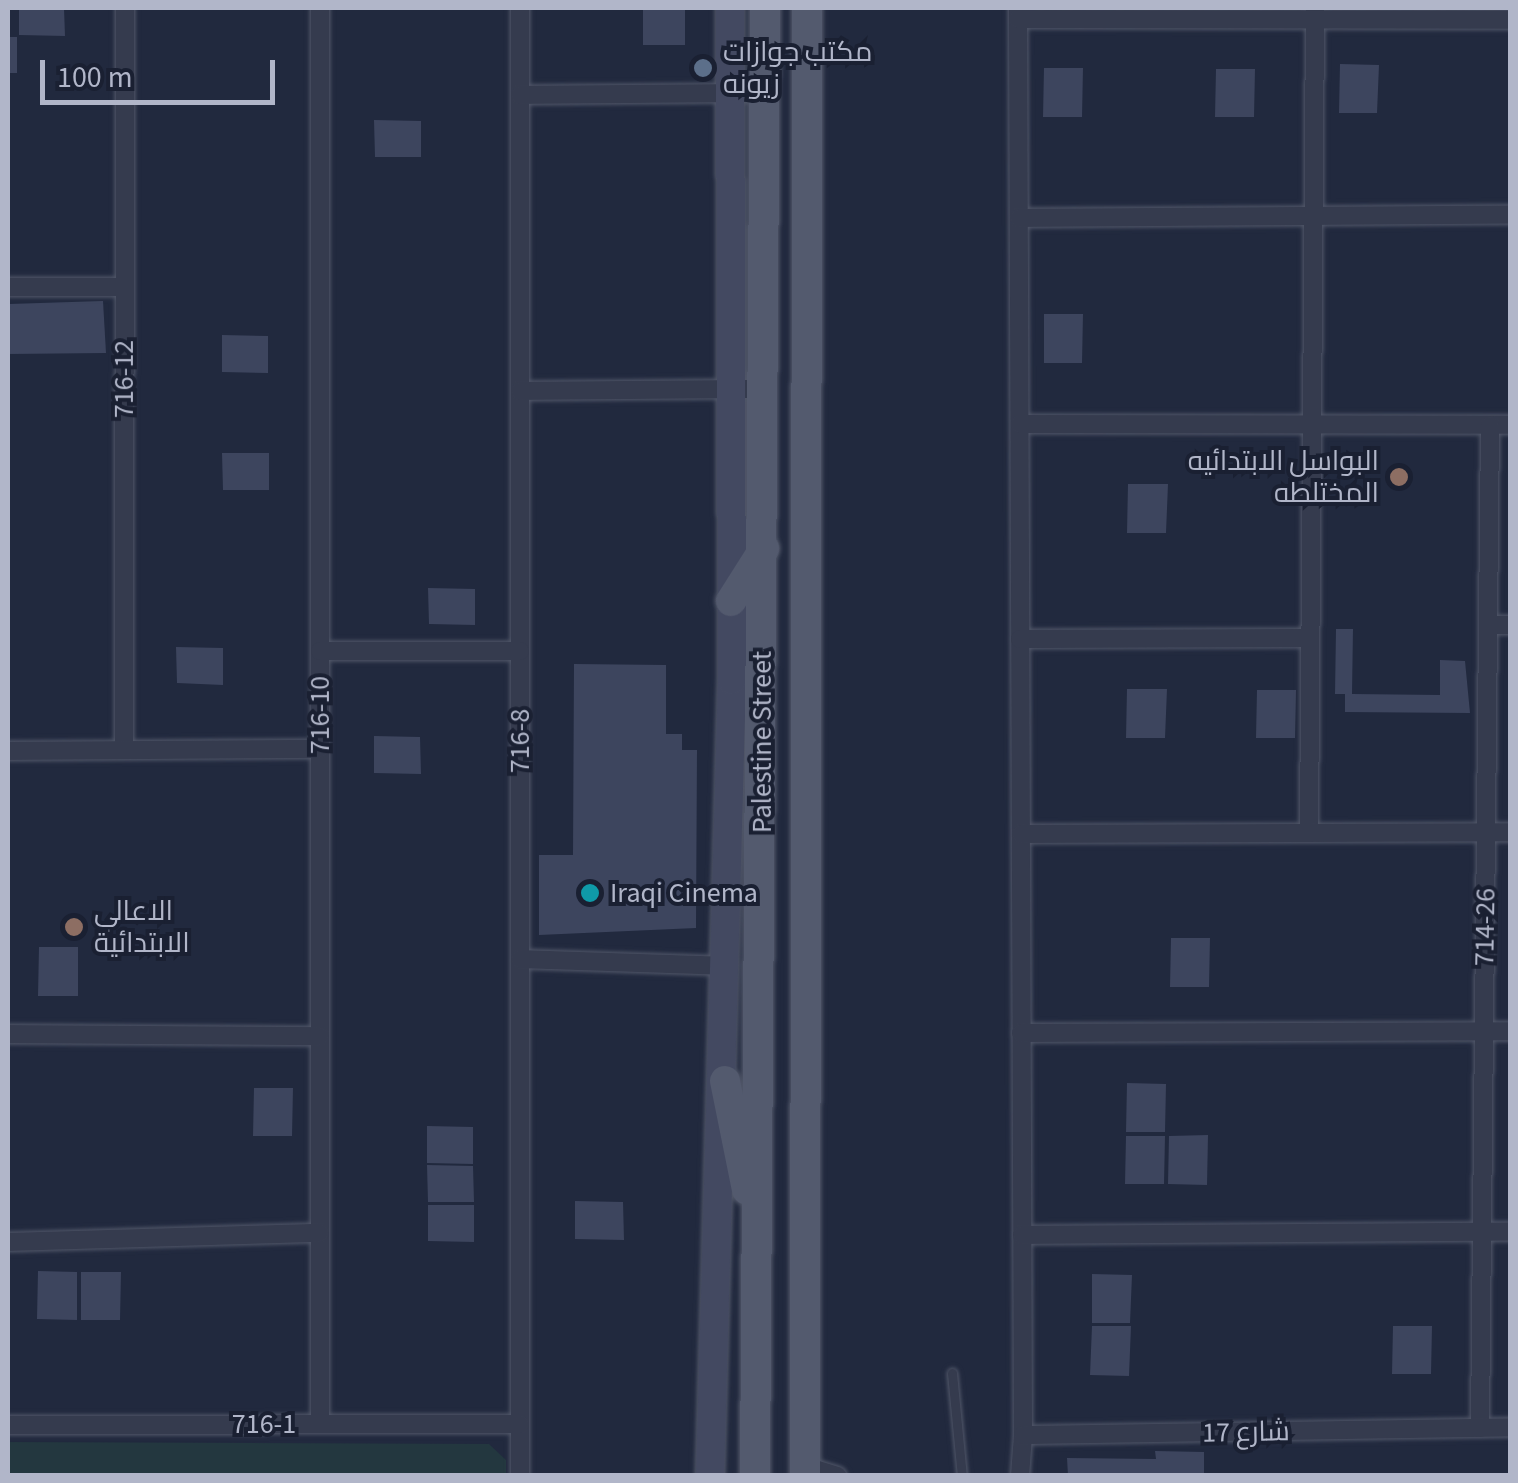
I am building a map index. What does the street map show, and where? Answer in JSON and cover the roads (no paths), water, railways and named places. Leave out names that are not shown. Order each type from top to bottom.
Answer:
[{"type":"main road","name":"Palestine Street","points":[[755,1476],[765,8]]},
{"type":"main road","name":"Palestine Street","points":[[805,1471],[807,8]]},
{"type":"main road","points":[[732,601],[764,549]]},
{"type":"main road","points":[[725,1081],[758,1229]]},
{"type":"street","name":"716-12","points":[[124,750],[125,8]]},
{"type":"street","name":"716-10","points":[[320,8],[320,1424]]},
{"type":"street","name":"716-8","points":[[520,8],[520,1476]]},
{"type":"street","points":[[710,1476],[728,966],[732,601],[730,8]]},
{"type":"street","points":[[1020,1476],[1023,1435],[1018,13],[1315,14],[1510,20]]},
{"type":"street","points":[[1308,833],[1315,14]]},
{"type":"street","points":[[520,94],[765,92]]},
{"type":"street","points":[[1019,218],[1510,215]]},
{"type":"street","points":[[8,287],[124,287]]},
{"type":"street","points":[[520,392],[765,389]]},
{"type":"street","points":[[1020,424],[1510,426]]},
{"type":"street","name":"714-26","points":[[1480,1428],[1490,426]]},
{"type":"street","points":[[1488,625],[1510,625]]},
{"type":"street","points":[[1020,639],[1310,638]]},
{"type":"street","points":[[320,652],[520,651]]},
{"type":"street","points":[[8,751],[320,749]]},
{"type":"street","points":[[1021,834],[1510,832]]},
{"type":"street","points":[[520,959],[728,966]]},
{"type":"street","points":[[1021,1033],[1510,1031]]},
{"type":"street","points":[[8,1034],[320,1036]]},
{"type":"street","points":[[1022,1235],[1510,1232]]},
{"type":"street","points":[[8,1242],[320,1233]]},
{"type":"street","name":"716-1","points":[[8,1425],[520,1424]]},
{"type":"street","name":"شارع 17","points":[[1023,1435],[1510,1427]]},
{"type":"street","points":[[805,1471],[838,1476]]},
{"type":"lane","points":[[952,1374],[962,1476]]},
{"type":"place","name":"مكتب جوازات زيونه","points":[[703,68]]},
{"type":"place","name":"البواسل الابتدائيه المختلطه","points":[[1399,477]]},
{"type":"place","name":"Iraqi Cinema","points":[[590,893]]},
{"type":"place","name":"الاعالي الابتدائية","points":[[74,927]]}]
